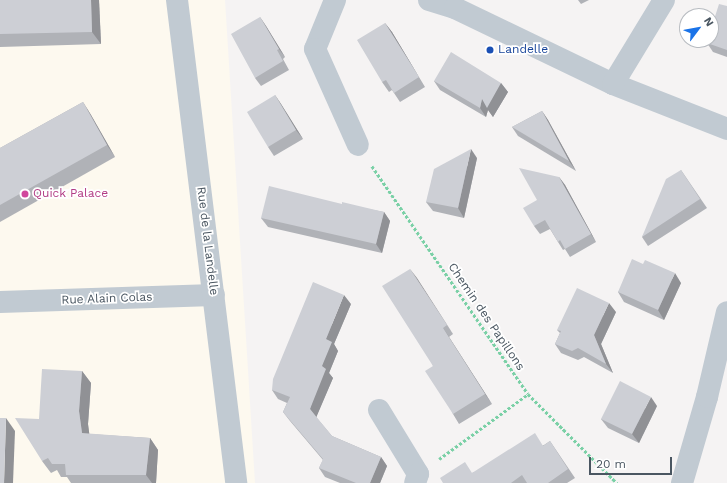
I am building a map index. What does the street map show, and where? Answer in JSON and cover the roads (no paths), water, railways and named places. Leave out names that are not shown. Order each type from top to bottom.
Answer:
[{"type":"street","name":"Rue de la Landelle","points":[[177,0],[236,483]]},
{"type":"street","points":[[335,0],[315,48],[358,145]]},
{"type":"street","points":[[428,0],[455,8],[613,84],[727,129]]},
{"type":"street","points":[[613,84],[664,0]]},
{"type":"street","name":"Rue Alain Colas","points":[[0,302],[214,295]]},
{"type":"street","points":[[682,483],[707,397],[727,312]]},
{"type":"street","points":[[379,410],[416,479]]},
{"type":"place","name":"Landelle","points":[[490,50]]},
{"type":"place","name":"Quick Palace","points":[[25,194]]}]
